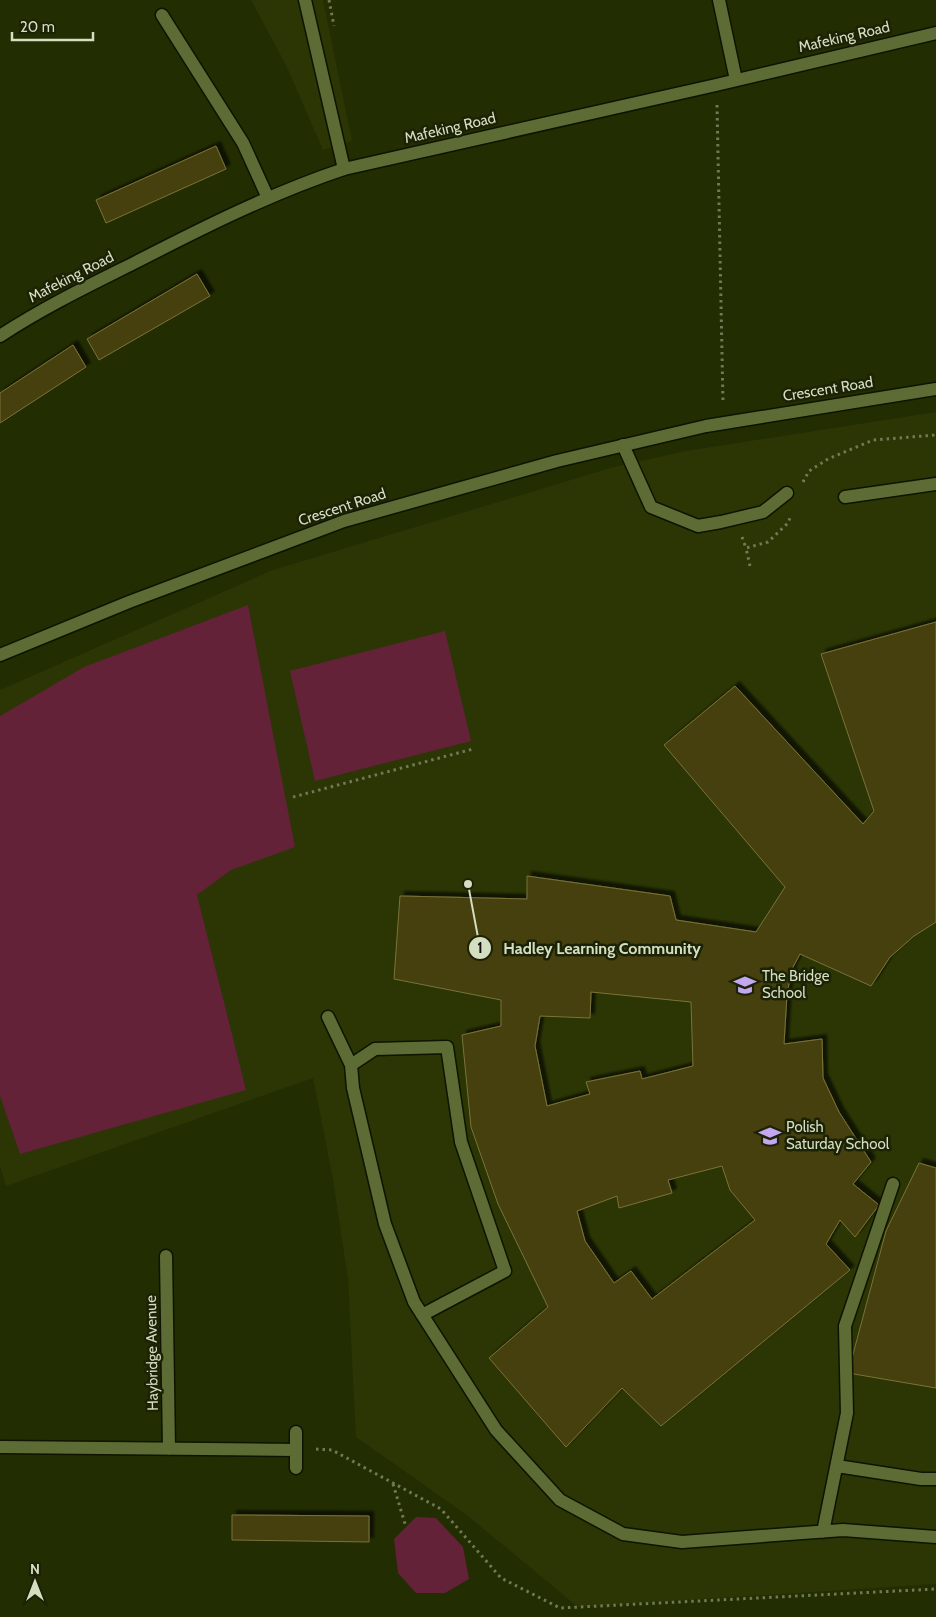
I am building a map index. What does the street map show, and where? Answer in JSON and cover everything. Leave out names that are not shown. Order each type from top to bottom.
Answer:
[{"type":"street","points":[[305,0],[344,169]]},
{"type":"street","points":[[719,0],[736,80]]},
{"type":"street","points":[[162,15],[243,143],[268,198]]},
{"type":"street","name":"Mafeking Road","points":[[0,336],[41,310],[202,228],[300,183],[344,169],[936,33]]},
{"type":"street","name":"Crescent Road","points":[[0,654],[129,602],[344,521],[557,461],[706,426],[936,389]]},
{"type":"street","points":[[623,445],[651,507],[698,526],[763,512],[787,493]]},
{"type":"street","points":[[845,496],[936,484]]},
{"type":"street","points":[[328,1017],[351,1065],[353,1088],[385,1224],[414,1302],[496,1430],[560,1500],[624,1534],[682,1542],[843,1530],[936,1537]]},
{"type":"street","points":[[351,1065],[375,1049],[447,1047],[461,1142],[505,1271],[422,1315]]},
{"type":"street","points":[[823,1532],[847,1413],[845,1326],[893,1184]]},
{"type":"street","name":"Haybridge Avenue","points":[[166,1256],[169,1449]]},
{"type":"street","points":[[296,1432],[296,1468]]},
{"type":"street","points":[[0,1447],[296,1450]]},
{"type":"street","points":[[837,1466],[936,1479]]},
{"type":"path","points":[[716,85],[723,406]]},
{"type":"path","points":[[801,485],[809,471],[828,459],[873,440],[936,435]]},
{"type":"path","points":[[750,566],[746,548],[768,542],[788,523],[790,516]]},
{"type":"path","points":[[293,797],[473,749]]},
{"type":"path","points":[[313,1448],[332,1450],[441,1510],[501,1578],[560,1608],[936,1589]]},
{"type":"path","points":[[393,1484],[406,1527]]},
{"type":"shaded area","points":[[251,0],[323,0],[352,141],[323,150],[286,65]]},
{"type":"shaded area","points":[[936,412],[936,1584],[578,1607],[468,1516],[356,1437],[348,1279],[333,1179],[313,1078],[6,1186],[0,1166],[0,690],[273,570],[614,467],[686,451]]},
{"type":"shaded area","points":[[248,605],[295,847],[231,870],[197,895],[246,1090],[20,1154],[0,1096],[0,716],[84,667]]},
{"type":"shaded area","points":[[445,631],[471,741],[315,781],[290,671]]},
{"type":"shaded area","points":[[416,1517],[436,1518],[463,1547],[469,1579],[445,1593],[416,1593],[398,1573],[394,1539]]},
{"type":"building","points":[[216,146],[226,169],[106,223],[96,200]]},
{"type":"building","points":[[197,274],[210,296],[99,360],[87,339]]},
{"type":"building","points":[[73,345],[86,367],[0,423],[0,393]]},
{"type":"building","points":[[936,622],[936,922],[914,936],[890,957],[871,986],[800,954],[792,969],[787,994],[784,1044],[822,1039],[823,1078],[839,1112],[871,1162],[853,1184],[879,1205],[855,1237],[840,1220],[826,1244],[850,1270],[661,1426],[622,1388],[566,1447],[489,1358],[548,1307],[498,1204],[471,1127],[462,1035],[501,1026],[501,1000],[394,979],[400,896],[527,899],[527,876],[670,896],[676,920],[756,932],[785,887],[664,745],[735,686],[863,824],[874,811],[821,654]],"holes":[[[591,992],[691,1002],[693,1066],[642,1079],[640,1071],[586,1082],[590,1094],[547,1106],[535,1046],[540,1016],[590,1018]],[[722,1166],[730,1190],[755,1220],[652,1299],[631,1271],[614,1283],[585,1241],[577,1211],[617,1196],[619,1208],[672,1193],[668,1180]]]},
{"type":"building","points":[[919,1163],[936,1168],[936,1388],[848,1373],[886,1231]]},
{"type":"building","points":[[232,1515],[369,1516],[369,1542],[232,1540]]},
{"type":"place","name":"Hadley Learning Community","points":[[468,884]]},
{"type":"place","name":"The Bridge School","points":[[745,985]]},
{"type":"place","name":"Polish Saturday School","points":[[770,1136]]}]
